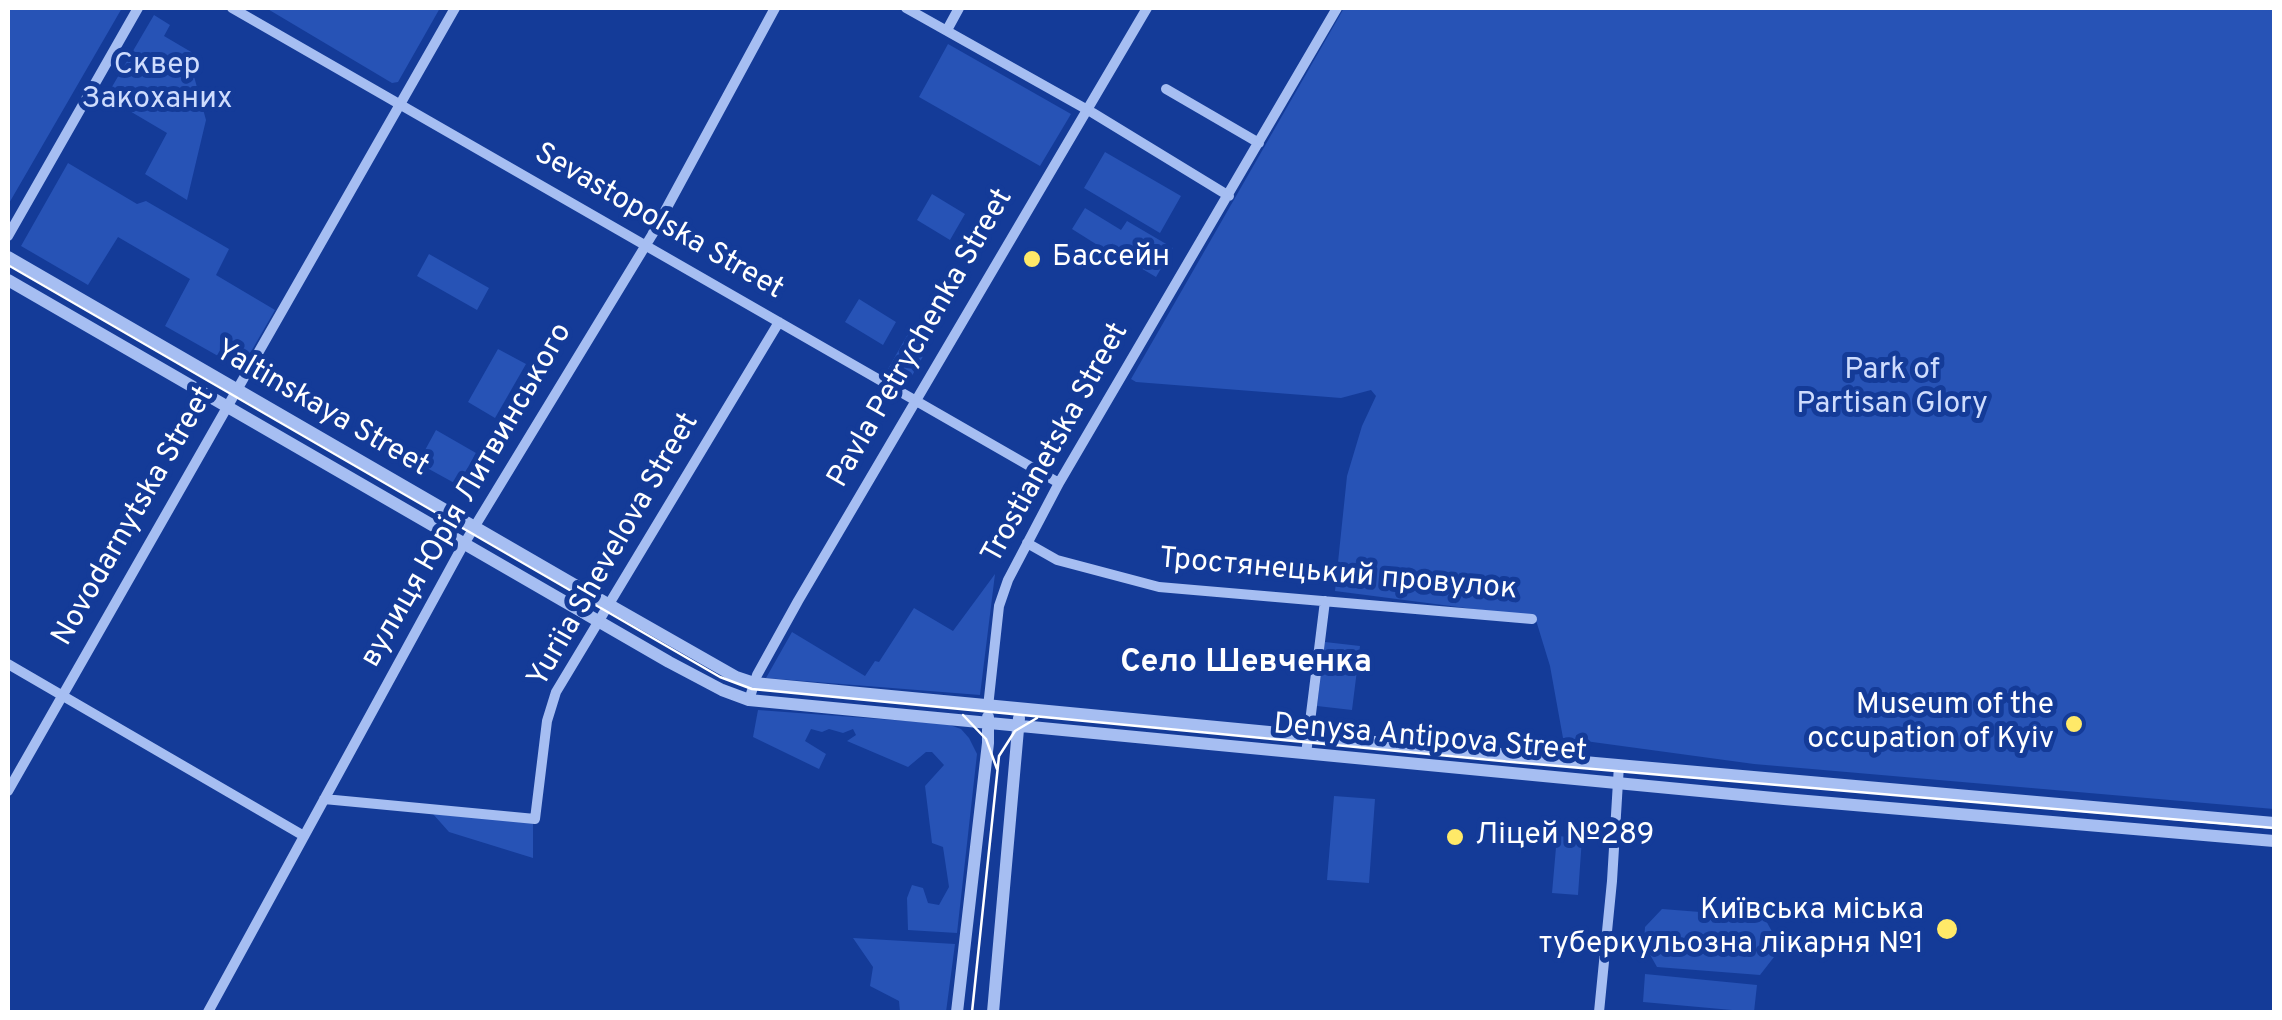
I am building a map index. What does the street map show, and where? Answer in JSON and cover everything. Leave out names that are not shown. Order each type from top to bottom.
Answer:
[{"type":"street","points":[[8,236],[138,8]]},
{"type":"street","name":"Sevastopolska Street","points":[[232,8],[1058,483]]},
{"type":"street","name":"Novodarnytska Street","points":[[8,791],[455,8]]},
{"type":"street","name":"вулиця Юрія Литвинського","points":[[208,1012],[474,527],[645,247],[776,8]]},
{"type":"street","points":[[906,8],[1229,196]]},
{"type":"street","points":[[946,30],[959,8]]},
{"type":"street","name":"Pavla Petrychenka Street","points":[[749,700],[754,683],[916,400],[1147,8]]},
{"type":"street","name":"Trostianetska Street","points":[[957,1012],[999,606],[1008,580],[1058,483],[1337,8]]},
{"type":"street","points":[[1166,89],[1259,143]]},
{"type":"street","name":"Yaltinskaya Street","points":[[8,257],[610,605]]},
{"type":"street","name":"Yaltinskaya Street","points":[[8,280],[600,622]]},
{"type":"street","name":"Yuriia Shevelova Street","points":[[324,799],[535,819],[547,721],[556,692],[780,322]]},
{"type":"street","name":"Тростянецький провулок","points":[[1027,543],[1056,560],[1159,587],[1532,619]]},
{"type":"street","points":[[1306,754],[1326,601]]},
{"type":"street","name":"Denysa Antipova Street","points":[[610,605],[736,677],[754,683],[988,708],[2274,823]]},
{"type":"street","name":"Denysa Antipova Street","points":[[600,622],[722,690],[749,700],[2274,841]]},
{"type":"street","points":[[8,664],[304,836]]},
{"type":"street","points":[[993,1012],[1020,710]]},
{"type":"street","points":[[1599,1012],[1619,765]]},
{"type":"green space","points":[[8,8],[122,8],[8,205]]},
{"type":"green space","points":[[266,8],[440,8],[398,82],[392,83]]},
{"type":"green space","name":"Park of Partisan Glory","points":[[1344,8],[2274,8],[2274,809],[1754,764],[1563,738],[1550,666],[1535,617],[1335,591],[1347,476],[1376,396],[1371,390],[1341,398],[1131,379]]},
{"type":"green space","name":"Сквер Закоханих","points":[[154,15],[170,25],[164,36],[198,56],[192,69],[206,120],[187,200],[145,174],[167,133],[106,97]]},
{"type":"green space","points":[[948,44],[1071,114],[1040,166],[919,97]]},
{"type":"green space","points":[[1105,152],[1181,196],[1160,233],[1084,188]]},
{"type":"green space","points":[[68,163],[137,204],[146,201],[229,249],[216,275],[275,310],[241,369],[165,326],[190,279],[118,237],[88,285],[21,246]]},
{"type":"green space","points":[[932,194],[965,214],[950,240],[917,220]]},
{"type":"green space","points":[[1085,208],[1121,230],[1127,221],[1173,248],[1156,277],[1110,250],[1113,243],[1107,251],[1072,229]]},
{"type":"green space","points":[[429,254],[489,288],[477,310],[417,276]]},
{"type":"green space","points":[[859,299],[896,322],[883,345],[845,322]]},
{"type":"green space","points":[[913,325],[934,337],[909,381],[888,369]]},
{"type":"green space","points":[[498,349],[526,364],[495,418],[468,402]]},
{"type":"green space","points":[[436,430],[476,453],[458,485],[418,463]]},
{"type":"green space","points":[[995,574],[980,695],[766,678],[792,632],[865,676],[875,661],[879,662],[914,608],[953,631]]},
{"type":"green space","points":[[1325,642],[1360,646],[1352,710],[1317,706]]},
{"type":"green space","points":[[758,710],[947,724],[961,729],[977,754],[957,933],[908,930],[907,898],[912,885],[923,888],[928,903],[939,905],[949,887],[943,847],[932,843],[925,786],[944,765],[932,752],[926,752],[908,767],[847,741],[856,735],[853,729],[843,733],[811,729],[805,741],[826,754],[819,769],[753,737]]},
{"type":"green space","points":[[1334,796],[1375,799],[1369,883],[1327,880]]},
{"type":"green space","points":[[433,814],[533,822],[533,858],[449,832]]},
{"type":"green space","points":[[1557,836],[1582,838],[1578,895],[1552,893]]},
{"type":"green space","points":[[1662,909],[1764,917],[1776,939],[1774,957],[1760,975],[1657,967],[1644,944],[1645,927]]},
{"type":"green space","points":[[853,938],[955,944],[946,1012],[900,1012],[899,1001],[870,986],[873,967]]},
{"type":"green space","points":[[1645,974],[1757,985],[1754,1012],[1643,1002]]},
{"type":"tram line","points":[[8,265],[720,677],[752,689],[1512,762],[2274,828]]},
{"type":"tram line","points":[[963,715],[986,739],[997,769]]},
{"type":"tram line","points":[[972,1012],[999,756],[1015,731],[1037,718]]},
{"type":"place","name":"Бассейн","points":[[1032,259]]},
{"type":"place","name":"Museum of the occupation of Kyiv","points":[[2074,724]]},
{"type":"place","name":"Ліцей №289","points":[[1455,837]]},
{"type":"place","name":"Київська міська туберкульозна лікарня №1","points":[[1947,929]]},
{"type":"district","name":"Село Шевченка","points":[[1246,665]]}]
